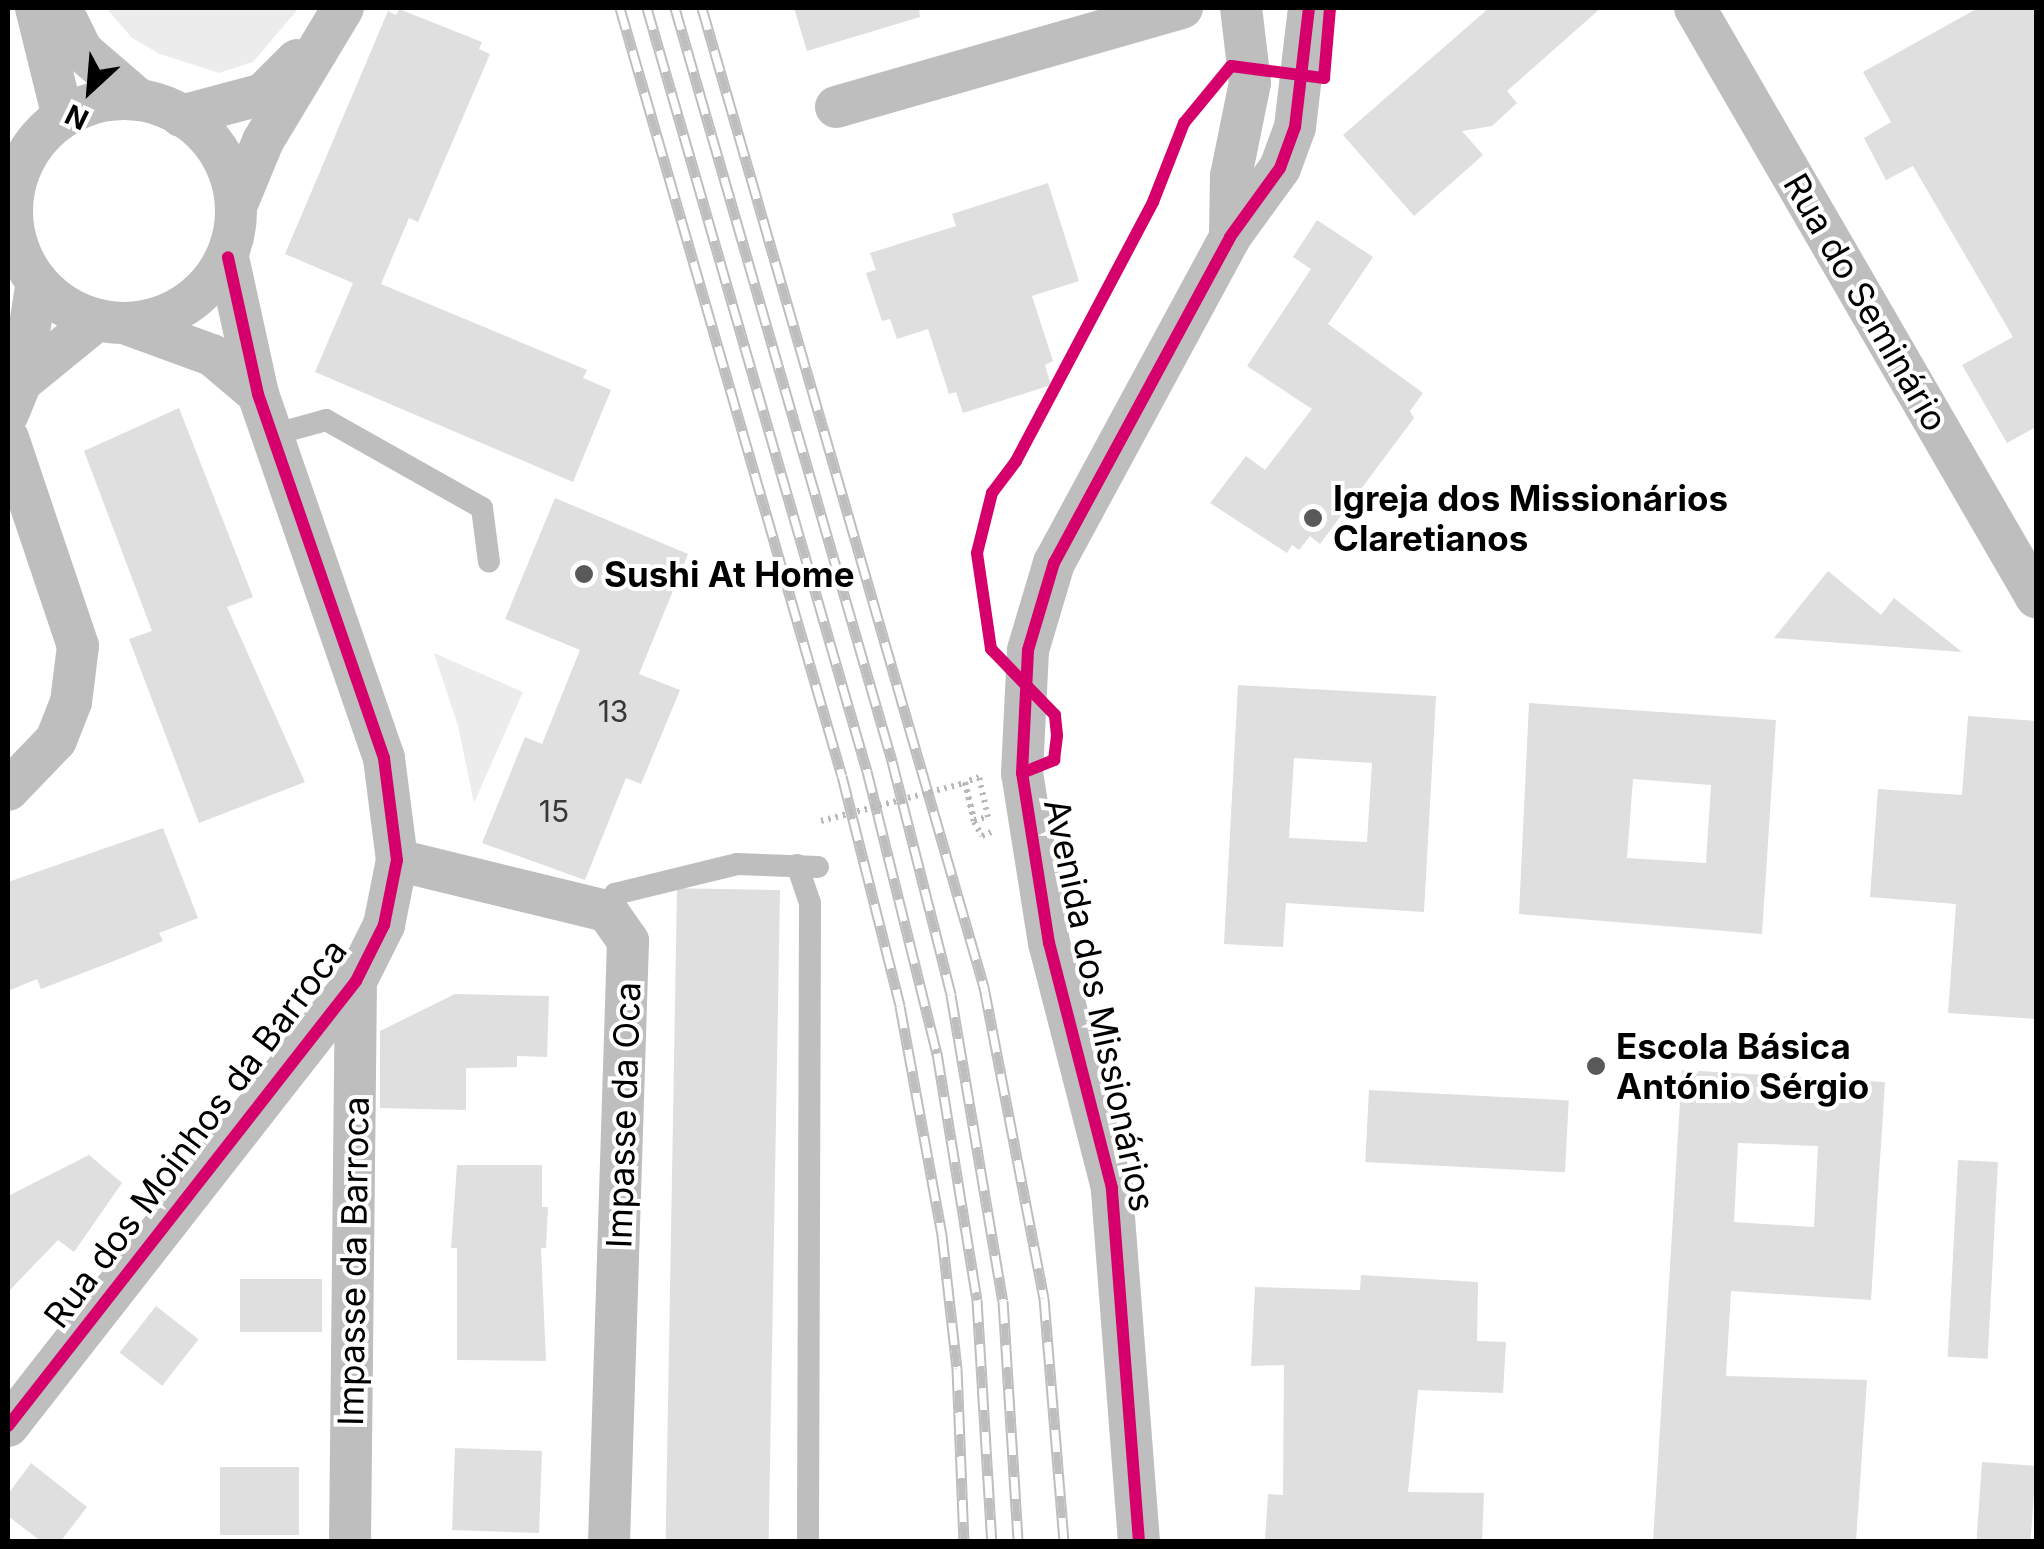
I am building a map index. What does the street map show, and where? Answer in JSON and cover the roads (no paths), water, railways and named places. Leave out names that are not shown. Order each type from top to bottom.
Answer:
[{"type":"street","points":[[36,8],[63,118]]},
{"type":"street","points":[[61,8],[82,51],[139,100],[181,116],[216,147],[237,204]]},
{"type":"street","points":[[836,106],[1182,8]]},
{"type":"street","name":"Avenida dos Missionários","points":[[1230,236],[1231,176],[1250,82],[1241,8]]},
{"type":"street","name":"Avenida dos Missionários","points":[[1140,1542],[1112,1188],[1049,943],[1022,773],[1028,650],[1054,563],[1230,236],[1280,168],[1295,127],[1309,8]]},
{"type":"street","name":"Rua do Seminário","points":[[1695,8],[2036,597]]},
{"type":"street","points":[[181,116],[263,94],[340,14]]},
{"type":"street","points":[[14,398],[110,322],[156,319],[186,305],[210,284],[228,256],[237,204],[263,141],[340,14]]},
{"type":"street","points":[[14,398],[24,269],[12,214],[16,166],[63,118],[112,100],[139,100]]},
{"type":"street","name":"Rua dos Moinhos da Barroca","points":[[8,1426],[356,981],[384,925],[397,860],[384,758],[258,394],[228,256]]},
{"type":"street","points":[[24,269],[110,322],[212,355],[258,394]]},
{"type":"street","points":[[8,438],[78,646],[71,702],[56,740],[8,790]]},
{"type":"street","points":[[397,860],[606,911]]},
{"type":"street","name":"Impasse da Oca","points":[[606,911],[628,941],[610,1542]]},
{"type":"street","name":"Impasse da Barroca","points":[[350,1542],[356,981]]},
{"type":"lane","points":[[272,434],[326,420],[482,508],[489,562]]},
{"type":"lane","points":[[606,911],[615,894],[737,864],[808,866],[808,1542]]},
{"type":"railway","points":[[620,8],[842,776],[900,1006],[942,1235],[957,1368],[964,1542]]},
{"type":"railway","points":[[647,8],[867,771],[937,1053],[977,1300],[992,1542]]},
{"type":"railway","points":[[675,8],[892,761],[951,995],[1003,1301],[1018,1542]]},
{"type":"railway","points":[[702,8],[984,987],[1044,1298],[1064,1542]]},
{"type":"place","name":"Igreja dos Missionários Claretianos","points":[[1313,518]]},
{"type":"place","name":"Sushi At Home","points":[[584,574]]},
{"type":"place","name":"Escola Básica António Sérgio","points":[[1596,1066]]}]
